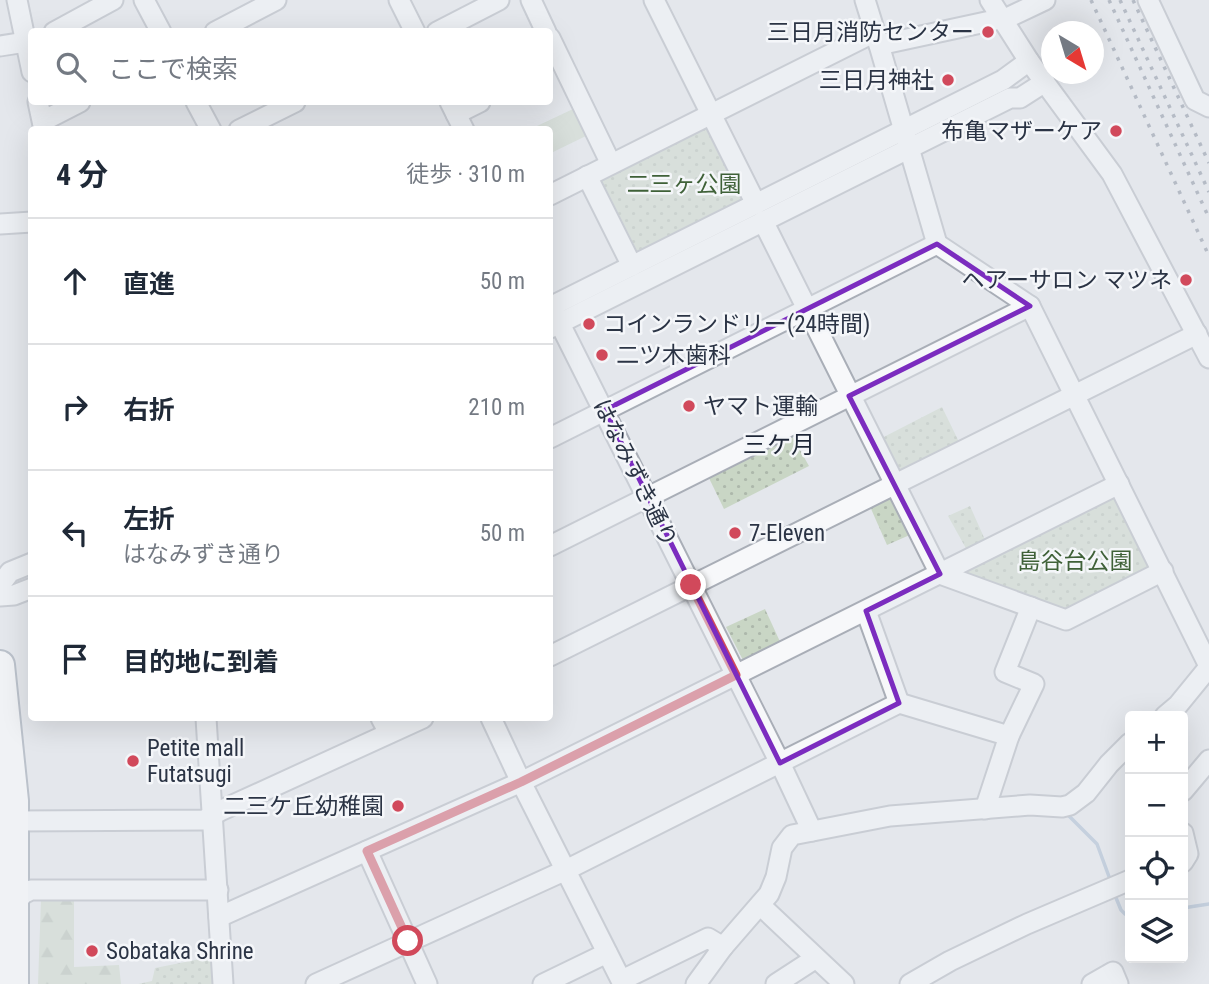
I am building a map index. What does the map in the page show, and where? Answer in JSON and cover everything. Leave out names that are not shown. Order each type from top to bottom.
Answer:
[{"type":"highway","points":[[0,666],[10,808],[7,914],[13,984]]},
{"type":"street","points":[[0,46],[28,42],[17,0]]},
{"type":"street","points":[[62,28],[114,0]]},
{"type":"street","points":[[144,0],[159,28]]},
{"type":"street","points":[[223,28],[276,0]]},
{"type":"street","points":[[399,0],[413,28]]},
{"type":"street","points":[[445,28],[499,0]]},
{"type":"street","points":[[531,0],[544,28]]},
{"type":"street","points":[[654,0],[940,574],[1066,620],[1163,571]]},
{"type":"street","points":[[865,0],[937,244],[1030,306],[1209,667],[1171,711]]},
{"type":"street","points":[[990,0],[1000,19],[1041,77]]},
{"type":"street","points":[[553,193],[711,115],[877,38],[1000,19],[1045,0]]},
{"type":"street","points":[[1148,0],[1195,100],[1209,107]]},
{"type":"street","points":[[906,140],[1029,61]]},
{"type":"street","points":[[555,64],[611,164]]},
{"type":"street","points":[[553,313],[906,140],[1010,98],[1020,98],[1042,84]]},
{"type":"street","points":[[1046,84],[1112,174],[1209,358]]},
{"type":"street","points":[[42,117],[72,105]]},
{"type":"street","points":[[198,105],[209,126]]},
{"type":"street","points":[[265,124],[291,105]]},
{"type":"street","points":[[460,121],[477,105]]},
{"type":"street","points":[[587,176],[632,266]]},
{"type":"street","points":[[553,312],[632,266],[760,213]]},
{"type":"street","points":[[0,224],[28,222]]},
{"type":"street","points":[[553,437],[937,244]]},
{"type":"street","points":[[553,544],[1030,306]]},
{"type":"street","name":"はなみずき通り","points":[[553,315],[605,411],[812,831]]},
{"type":"street","points":[[553,654],[1197,334]]},
{"type":"street","points":[[219,917],[521,782],[1119,484]]},
{"type":"street","points":[[0,585],[10,572],[28,565]]},
{"type":"street","points":[[0,596],[14,595],[28,590]]},
{"type":"street","points":[[985,809],[1009,736],[1034,684],[1005,672],[1031,607]]},
{"type":"street","points":[[866,611],[899,704]]},
{"type":"street","points":[[316,984],[566,870],[899,704],[1009,736]]},
{"type":"street","points":[[206,721],[223,984]]},
{"type":"street","points":[[10,808],[204,820],[385,725],[407,721]]},
{"type":"street","points":[[492,721],[622,982],[708,938],[723,947]]},
{"type":"street","points":[[696,984],[723,947],[769,894],[784,842],[792,835],[890,816],[1030,804],[1062,807],[1070,805],[1086,793],[1125,748]]},
{"type":"street","points":[[1188,785],[1209,760]]},
{"type":"street","points":[[367,851],[427,984]]},
{"type":"street","points":[[910,984],[996,938],[1125,882]]},
{"type":"street","points":[[7,914],[23,894],[31,891],[218,890]]},
{"type":"street","points":[[760,905],[844,984]]},
{"type":"street","points":[[543,984],[607,953]]},
{"type":"street","points":[[776,984],[817,958]]},
{"type":"street","points":[[1092,984],[1113,972],[1118,984]]},
{"type":"highlighted area","points":[[937,244],[1030,306],[849,396],[940,574],[866,611],[899,703],[780,763],[605,410]]},
{"type":"green space","points":[[573,109],[586,136],[553,152],[553,126],[537,126]]},
{"type":"green space","name":"二三ヶ公園","points":[[708,123],[748,203],[634,257],[595,178]]},
{"type":"green space","points":[[942,407],[961,446],[895,479],[876,441]]},
{"type":"green space","points":[[790,432],[809,466],[724,509],[707,474]]},
{"type":"green space","points":[[893,489],[912,534],[887,545],[868,502]]},
{"type":"green space","name":"島谷台公園","points":[[1119,493],[1156,570],[1063,614],[950,572]]},
{"type":"green space","points":[[970,506],[986,542],[968,552],[948,516]]},
{"type":"green space","points":[[765,609],[782,646],[745,664],[726,627]]},
{"type":"green space","points":[[41,899],[74,899],[74,967],[119,965],[121,984],[38,984]]},
{"type":"green space","points":[[215,956],[217,984],[138,984],[152,981],[155,968]]},
{"type":"waterway","points":[[1068,815],[1097,844],[1111,882]]},
{"type":"waterway","points":[[1114,893],[1125,914]]},
{"type":"waterway","points":[[1188,907],[1209,904]]},
{"type":"railway","points":[[1091,0],[1209,256]]},
{"type":"railway","points":[[1109,0],[1209,218]]},
{"type":"railway","points":[[1120,0],[1209,192]]},
{"type":"railway","points":[[1133,0],[1209,163]]},
{"type":"place","name":"三日月消防センター","points":[[988,32]]},
{"type":"place","name":"三日月神社","points":[[948,80]]},
{"type":"place","name":"布亀マザーケア","points":[[1116,131]]},
{"type":"place","name":"ヘアーサロン マツネ","points":[[1186,280]]},
{"type":"place","name":"コインランドリー(24時間)","points":[[589,324]]},
{"type":"place","name":"二ツ木歯科","points":[[602,355]]},
{"type":"place","name":"ヤマト運輸","points":[[689,406]]},
{"type":"place","name":"7-Eleven","points":[[735,533]]},
{"type":"place","name":"Petite mall Futatsugi","points":[[133,761]]},
{"type":"place","name":"二三ケ丘幼稚園","points":[[398,806]]},
{"type":"place","name":"Sobataka Shrine","points":[[92,951]]},
{"type":"district","name":"三ケ月","points":[[779,445]]},
{"type":"route","points":[[408,941],[367,851],[521,782],[736,675],[691,585]]}]
